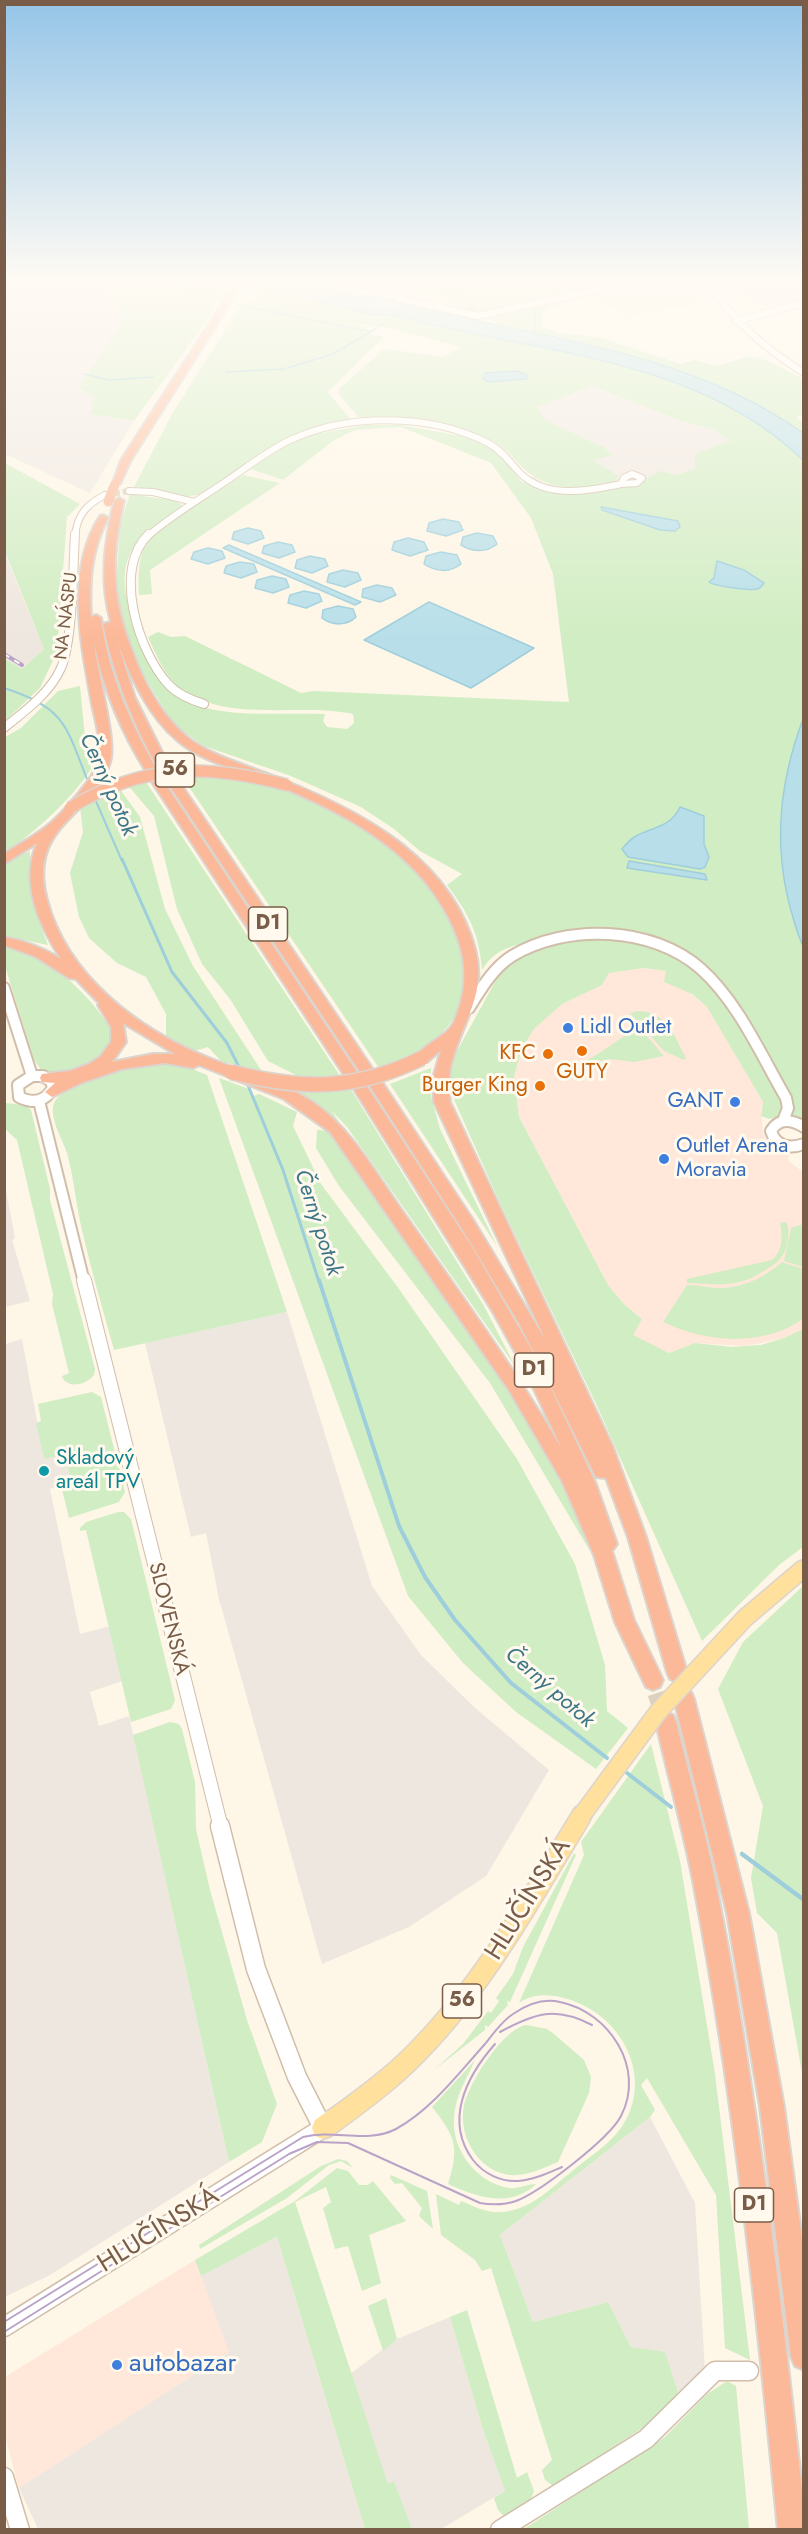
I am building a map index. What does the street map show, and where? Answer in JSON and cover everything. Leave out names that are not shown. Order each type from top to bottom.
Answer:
[{"type":"highway","name":"D1","points":[[165,402],[126,460],[106,499],[93,583],[96,628],[108,678],[133,738],[159,772],[364,1080],[466,1220],[554,1368],[612,1494],[654,1600]]},
{"type":"highway","name":"D1","points":[[159,772],[119,675],[107,622],[105,580],[110,534],[119,501],[149,440],[171,402]]},
{"type":"highway","name":"D1","points":[[70,808],[103,768],[106,754],[88,655],[86,624],[86,575],[89,554],[96,527],[103,518]]},
{"type":"highway","name":"D1","points":[[110,534],[111,597],[123,642],[158,710],[175,732],[202,752],[287,785]]},
{"type":"highway","name":"56","points":[[95,991],[63,951],[43,908],[38,866],[42,846],[54,826],[70,808],[115,783],[163,771],[215,770],[247,774],[287,785]]},
{"type":"highway","points":[[43,1087],[146,1060],[165,1058],[201,1063],[280,1084],[329,1086],[378,1078],[422,1058],[444,1041],[461,1022],[469,1008],[474,977],[470,949],[453,910],[436,886],[413,859],[370,826],[328,803],[287,785]]},
{"type":"highway","name":"56","points":[[4,860],[21,851],[54,826]]},
{"type":"highway","points":[[4,941],[45,955],[138,1026],[201,1063]]},
{"type":"highway","points":[[43,1087],[86,1072],[111,1054],[118,1042],[119,1030],[95,991]]},
{"type":"highway","name":"D1","points":[[461,1022],[440,1070],[439,1085],[442,1102],[603,1445],[637,1537],[677,1672]]},
{"type":"highway","name":"D1","points":[[231,1072],[291,1095],[318,1112],[335,1128],[515,1385],[569,1477],[604,1555],[626,1622],[655,1686],[593,1497],[537,1375],[364,1080]]},
{"type":"highway","name":"D1","points":[[684,1699],[706,1778],[738,1913],[772,2107],[804,2356]]},
{"type":"highway","name":"D1","points":[[666,1722],[704,1882],[721,1972],[772,2332],[792,2529]]},
{"type":"main road","name":"HLUČÍNSKÁ","points":[[323,2128],[395,2073],[454,2011],[495,1954],[613,1769],[654,1715],[700,1662],[745,1618],[804,1568]]},
{"type":"street","points":[[204,704],[175,690],[159,670],[138,624],[131,580],[134,556],[143,540],[194,502],[294,439],[330,428],[369,423],[420,424],[468,435],[502,451],[526,479],[550,488],[586,490],[621,484]]},
{"type":"street","points":[[127,487],[194,502]]},
{"type":"street","name":"NA NÁSPU","points":[[4,728],[27,711],[46,692],[61,668],[66,651],[77,519],[89,503],[106,499]]},
{"type":"street","points":[[469,1008],[494,970],[512,956],[538,944],[602,935],[630,937],[660,945],[697,966],[724,997],[786,1098],[788,1108],[783,1121],[771,1129],[775,1141],[787,1147],[804,1144]]},
{"type":"street","name":"SLOVENSKÁ","points":[[4,988],[43,1087],[256,1970],[297,2077],[323,2128]]},
{"type":"street","points":[[783,1121],[804,1127]]},
{"type":"street","name":"HLUČÍNSKÁ","points":[[4,2327],[323,2128]]},
{"type":"street","points":[[500,2529],[646,2439],[716,2371],[749,2371]]},
{"type":"street","points":[[4,2478],[20,2529]]},
{"type":"shaded area","points":[[5,402],[93,402],[90,414],[134,421],[90,493],[5,454]]},
{"type":"shaded area","points":[[547,402],[634,402],[684,422],[714,429],[731,441],[696,469],[676,475],[660,472],[635,485],[598,492],[545,491],[522,482],[534,476],[544,483],[581,488],[614,483],[618,476],[593,460],[612,455],[604,447],[545,421],[537,406]]},
{"type":"shaded area","points":[[4,552],[44,649],[22,669],[5,659]]},
{"type":"shaded area","name":"Outlet Arena Moravia","points":[[644,968],[667,971],[666,983],[687,991],[707,1007],[763,1102],[761,1111],[763,1133],[770,1144],[789,1155],[788,1161],[803,1172],[803,1329],[785,1338],[746,1346],[695,1343],[669,1353],[632,1335],[642,1319],[624,1304],[608,1285],[519,1117],[514,1077],[522,1048],[534,1029],[562,1004],[602,985],[609,973]]},
{"type":"shaded area","points":[[5,1185],[15,1238],[12,1240],[30,1301],[5,1307]]},
{"type":"shaded area","points":[[287,1312],[372,1586],[421,1655],[474,1707],[549,1770],[486,1876],[409,1927],[322,1964],[219,1599],[206,1533],[191,1537],[145,1343]]},
{"type":"shaded area","points":[[4,1336],[6,1344],[22,1339],[44,1459],[65,1453],[71,1482],[50,1489],[80,1634],[110,1626],[122,1681],[90,1692],[99,1726],[129,1716],[229,2162],[50,2275],[5,2297]]},
{"type":"shaded area","points":[[650,2117],[695,2203],[705,2371],[678,2392],[665,2353],[631,2347],[608,2302],[533,2322],[500,2235]]},
{"type":"shaded area","points":[[277,2237],[365,2529],[38,2529],[19,2488],[229,2352],[201,2276]]},
{"type":"shaded area","name":"autobazar","points":[[195,2260],[230,2352],[19,2488],[5,2436],[5,2377]]},
{"type":"shaded area","points":[[450,2317],[483,2430],[505,2491],[441,2529],[412,2529],[394,2482],[388,2485],[350,2374],[397,2339]]},
{"type":"green space","points":[[93,402],[148,402],[134,421],[90,414]]},
{"type":"green space","points":[[179,402],[336,402],[352,421],[324,427],[248,462],[202,494],[186,497],[160,490],[134,487]]},
{"type":"green space","points":[[345,402],[549,402],[537,407],[546,421],[604,447],[613,455],[593,460],[619,476],[614,483],[601,485],[564,487],[552,485],[530,474],[498,444],[474,433],[427,424],[362,421]]},
{"type":"green space","points":[[634,402],[719,402],[763,428],[803,460],[803,719],[799,732],[799,939],[803,946],[803,1120],[791,1115],[769,1119],[761,1116],[763,1102],[707,1007],[692,994],[664,982],[666,971],[644,968],[609,973],[602,985],[562,1004],[534,1029],[522,1048],[514,1077],[519,1117],[608,1285],[624,1304],[642,1319],[633,1335],[669,1353],[695,1343],[732,1347],[761,1345],[803,1329],[803,1547],[779,1565],[702,1641],[597,1406],[500,1203],[448,1086],[451,1062],[501,971],[518,957],[531,952],[532,942],[497,953],[482,970],[472,924],[447,885],[462,874],[420,851],[394,829],[361,807],[291,776],[204,746],[174,725],[139,668],[126,635],[116,590],[120,525],[130,494],[176,501],[182,505],[177,512],[147,533],[133,548],[126,568],[125,585],[134,626],[147,660],[163,684],[184,699],[207,708],[234,713],[325,714],[323,721],[327,727],[347,729],[354,723],[353,714],[308,710],[238,709],[216,705],[195,697],[176,685],[164,669],[148,637],[158,632],[171,637],[185,636],[301,693],[313,691],[569,702],[553,574],[531,518],[491,463],[401,427],[355,430],[333,441],[283,480],[250,469],[289,444],[316,434],[366,425],[400,425],[461,436],[489,447],[499,454],[522,482],[545,491],[598,492],[635,485],[660,471],[676,475],[695,469],[695,454],[730,441],[714,429],[684,422]]},
{"type":"green space","points":[[751,402],[803,402],[803,416],[796,417],[803,422],[803,433]]},
{"type":"green space","points":[[5,463],[80,504],[67,517],[57,652],[40,688],[5,721],[5,659],[22,669],[44,649],[5,552]]},
{"type":"green space","points":[[243,475],[280,483],[150,570],[152,594],[139,595],[140,560],[149,540],[173,519]]},
{"type":"green space","points":[[80,686],[85,738],[92,768],[52,814],[5,853],[5,737],[21,728],[58,691]]},
{"type":"green space","points":[[211,773],[246,779],[296,793],[344,814],[397,853],[422,880],[444,909],[460,941],[466,973],[461,1004],[442,1033],[428,1045],[379,1068],[181,775]]},
{"type":"green space","points":[[144,779],[340,1076],[302,1078],[268,1061],[230,999],[202,964],[177,909],[154,816],[126,783]]},
{"type":"green space","points":[[117,785],[140,817],[165,909],[193,966],[263,1073],[221,1061],[208,1047],[195,1051],[166,1037],[166,1014],[146,977],[117,963],[89,938],[79,917],[70,873],[83,832],[80,807]]},
{"type":"green space","points":[[30,851],[34,899],[48,945],[23,940],[25,952],[51,966],[75,985],[96,1008],[113,1032],[109,1043],[96,1061],[76,1071],[54,1073],[42,1071],[34,1060],[5,966],[4,863]]},
{"type":"green space","points":[[637,1011],[656,1015],[663,1020],[673,1033],[686,1058],[684,1060],[664,1051],[630,1013]]},
{"type":"green space","points":[[640,1028],[664,1056],[634,1062],[611,1059],[595,1062],[587,1060],[626,1035]]},
{"type":"green space","points":[[162,1063],[182,1065],[207,1075],[287,1312],[114,1350],[80,1221],[67,1153],[56,1127],[53,1107],[62,1094],[74,1087],[105,1075]]},
{"type":"green space","points":[[431,1068],[431,1096],[440,1129],[497,1246],[390,1084]]},
{"type":"green space","points":[[219,1078],[249,1089],[253,1096],[259,1094],[297,1112],[293,1126],[321,1184],[399,1289],[517,1459],[575,1564],[605,1665],[607,1711],[628,1728],[596,1769],[516,1712],[463,1663],[408,1596]]},
{"type":"green space","points":[[350,1088],[484,1306],[515,1366],[347,1127],[332,1111],[341,1125],[322,1107],[297,1091]]},
{"type":"green space","points":[[5,1103],[26,1105],[31,1110],[50,1189],[50,1200],[95,1369],[94,1375],[83,1383],[70,1384],[62,1376],[69,1373],[52,1304],[53,1294],[17,1140],[5,1129]]},
{"type":"green space","points":[[317,1130],[329,1131],[488,1355],[561,1477],[590,1551],[490,1383],[339,1186],[316,1148]]},
{"type":"green space","points":[[786,1222],[788,1233],[784,1253],[767,1269],[747,1280],[728,1284],[687,1283],[687,1279],[772,1260],[781,1243],[780,1223]]},
{"type":"green space","points":[[804,1224],[803,1267],[784,1261],[791,1228]]},
{"type":"green space","points":[[782,1262],[803,1269],[803,1319],[787,1328],[752,1338],[734,1339],[698,1334],[663,1322],[687,1285],[734,1287],[760,1278]]},
{"type":"green space","points":[[92,1392],[101,1397],[125,1492],[119,1502],[69,1518],[61,1485],[71,1482],[65,1454],[44,1459],[36,1423],[41,1421],[38,1404]]},
{"type":"green space","points":[[124,1512],[131,1519],[175,1700],[171,1709],[131,1722],[86,1530],[80,1531],[86,1522]]},
{"type":"green space","points":[[803,1586],[803,2078],[777,1933],[757,1913],[751,1878],[763,1806],[718,1689],[743,1642]]},
{"type":"green space","points":[[170,1722],[179,1724],[182,1729],[195,1782],[196,1829],[210,1890],[247,2020],[277,2104],[262,2142],[229,2162],[133,1735]]},
{"type":"green space","points":[[651,1744],[680,1861],[715,2074],[750,2360],[725,2348],[716,2195],[647,2078],[641,2085],[655,2110],[650,2117],[500,2235],[533,2322],[608,2302],[631,2347],[665,2352],[678,2392],[661,2416],[553,2486],[545,2480],[542,2470],[552,2460],[491,2268],[482,2271],[475,2260],[441,2235],[436,2194],[459,2205],[461,2201],[490,2211],[502,2212],[518,2209],[549,2191],[610,2141],[621,2128],[631,2110],[635,2091],[634,2072],[629,2054],[608,2023],[593,2011],[562,1998],[547,1995],[526,1999],[519,2003],[584,1855],[581,1842]]},
{"type":"green space","points":[[574,1853],[576,1855],[510,2002],[507,2001],[508,2005],[488,2027],[485,2025],[485,2030],[434,2070],[463,2044],[488,2011],[491,2013],[499,2001],[496,1998],[513,1974],[523,1947]]},
{"type":"green space","points":[[526,2025],[547,2029],[584,2060],[591,2077],[589,2093],[558,2162],[528,2173],[505,2174],[494,2170],[475,2154],[465,2131],[464,2106],[472,2084],[497,2047],[517,2029]]},
{"type":"green space","points":[[475,2060],[455,2110],[454,2129],[457,2141],[468,2163],[486,2179],[497,2185],[516,2188],[536,2184],[526,2192],[515,2196],[493,2198],[470,2193],[448,2184],[454,2160],[453,2142],[446,2126],[432,2107]]},
{"type":"green space","points":[[338,2159],[347,2161],[353,2168],[341,2161],[329,2165],[287,2198],[200,2249],[199,2245],[321,2166]]},
{"type":"green space","points":[[337,2168],[348,2171],[359,2185],[368,2185],[373,2181],[406,2221],[369,2235],[381,2283],[362,2291],[348,2246],[335,2249],[323,2208],[331,2202],[326,2187],[295,2202],[388,2484],[394,2481],[412,2529],[365,2529],[277,2237],[201,2276],[195,2260],[295,2201]]},
{"type":"green space","points":[[391,2175],[427,2191],[433,2229],[419,2216],[422,2208],[402,2183],[395,2184],[390,2178]]},
{"type":"green space","points":[[386,2298],[397,2339],[383,2351],[368,2306]]},
{"type":"green space","points":[[467,2310],[517,2478],[527,2472],[534,2491],[530,2501],[504,2516],[498,2510],[494,2498],[505,2491],[483,2430],[450,2317]]},
{"type":"green space","points":[[727,2381],[736,2386],[749,2529],[524,2529],[665,2437],[707,2394]]},
{"type":"water","points":[[719,402],[752,402],[803,433],[803,460],[759,425]]},
{"type":"water","points":[[601,507],[678,521],[680,527],[675,531],[660,530],[602,510]]},
{"type":"water","points":[[443,519],[459,522],[463,530],[446,536],[427,531],[429,523]]},
{"type":"water","points":[[248,528],[261,531],[264,538],[248,544],[232,539],[234,532]]},
{"type":"water","points":[[477,533],[493,536],[497,544],[479,551],[461,545],[463,537]]},
{"type":"water","points":[[408,538],[424,542],[428,550],[410,556],[392,550],[394,542]]},
{"type":"water","points":[[278,542],[292,545],[295,552],[279,558],[262,553],[264,546]]},
{"type":"water","points":[[229,545],[361,602],[355,605],[223,548]]},
{"type":"water","points":[[208,548],[222,551],[225,558],[208,564],[191,559],[194,552]]},
{"type":"water","points":[[441,552],[457,555],[461,564],[452,569],[443,570],[433,569],[424,564],[426,556]]},
{"type":"water","points":[[310,556],[325,559],[328,566],[312,573],[295,568],[297,560]]},
{"type":"water","points":[[717,561],[744,570],[764,583],[759,588],[753,589],[712,584],[709,582],[714,578]]},
{"type":"water","points":[[240,562],[254,564],[257,572],[241,578],[224,573],[226,566]]},
{"type":"water","points":[[343,570],[358,573],[361,580],[345,587],[327,582],[329,574]]},
{"type":"water","points":[[272,576],[286,579],[289,587],[273,593],[255,588],[257,580]]},
{"type":"water","points":[[377,585],[392,588],[396,595],[380,602],[362,597],[363,589]]},
{"type":"water","points":[[304,591],[319,594],[322,601],[306,608],[288,603],[290,595]]},
{"type":"water","points":[[429,602],[534,648],[471,688],[364,640]]},
{"type":"water","points":[[338,606],[353,609],[356,617],[339,624],[322,618],[323,610]]},
{"type":"water","points":[[803,719],[803,946],[794,922],[785,883],[781,835],[784,789]]},
{"type":"water","points":[[680,807],[704,816],[704,844],[709,857],[705,867],[700,869],[628,857],[622,849],[629,842],[636,836],[667,823]]},
{"type":"water","points":[[629,861],[705,874],[707,880],[627,868]]},
{"type":"waterway","name":"Černý potok","points":[[4,688],[41,703],[53,712],[69,734],[89,784]]},
{"type":"waterway","name":"Černý potok","points":[[95,799],[122,861]]},
{"type":"waterway","name":"Černý potok","points":[[122,859],[172,972],[227,1043],[240,1069]]},
{"type":"waterway","name":"Černý potok","points":[[247,1083],[283,1170],[319,1282]]},
{"type":"waterway","name":"Černý potok","points":[[319,1280],[399,1526],[425,1577],[455,1620],[511,1683],[607,1758]]},
{"type":"waterway","name":"Černý potok","points":[[627,1773],[671,1807]]},
{"type":"waterway","name":"Černý potok","points":[[742,1854],[804,1900]]},
{"type":"tunnel","points":[[105,495],[129,491]]},
{"type":"tunnel","points":[[657,1693],[666,1721]]},
{"type":"tram line","points":[[4,2322],[303,2137],[327,2134],[374,2135],[396,2129],[421,2112],[444,2090],[505,2020],[529,2005],[541,2002],[560,2002],[594,2017],[618,2045],[626,2061],[629,2079],[628,2098],[614,2126],[573,2164],[541,2187],[516,2201],[498,2204],[480,2203],[348,2143],[317,2142],[289,2154],[4,2332]]},
{"type":"tram line","points":[[500,2032],[524,2020],[545,2014],[567,2015],[592,2025]]},
{"type":"tram line","points":[[495,2044],[475,2071],[462,2100],[460,2130],[464,2145],[482,2169],[505,2180],[529,2179],[562,2167]]},
{"type":"railway","points":[[4,654],[22,665]]},
{"type":"place","name":"Lidl Outlet","points":[[568,1028]]},
{"type":"place","name":"GUTY","points":[[582,1051]]},
{"type":"place","name":"KFC","points":[[548,1054]]},
{"type":"place","name":"Burger King","points":[[540,1086]]},
{"type":"place","name":"GANT","points":[[735,1102]]},
{"type":"place","name":"Outlet Arena Moravia","points":[[664,1159]]},
{"type":"place","name":"Skladový areál TPV","points":[[44,1471]]},
{"type":"place","name":"autobazar","points":[[117,2365]]}]
